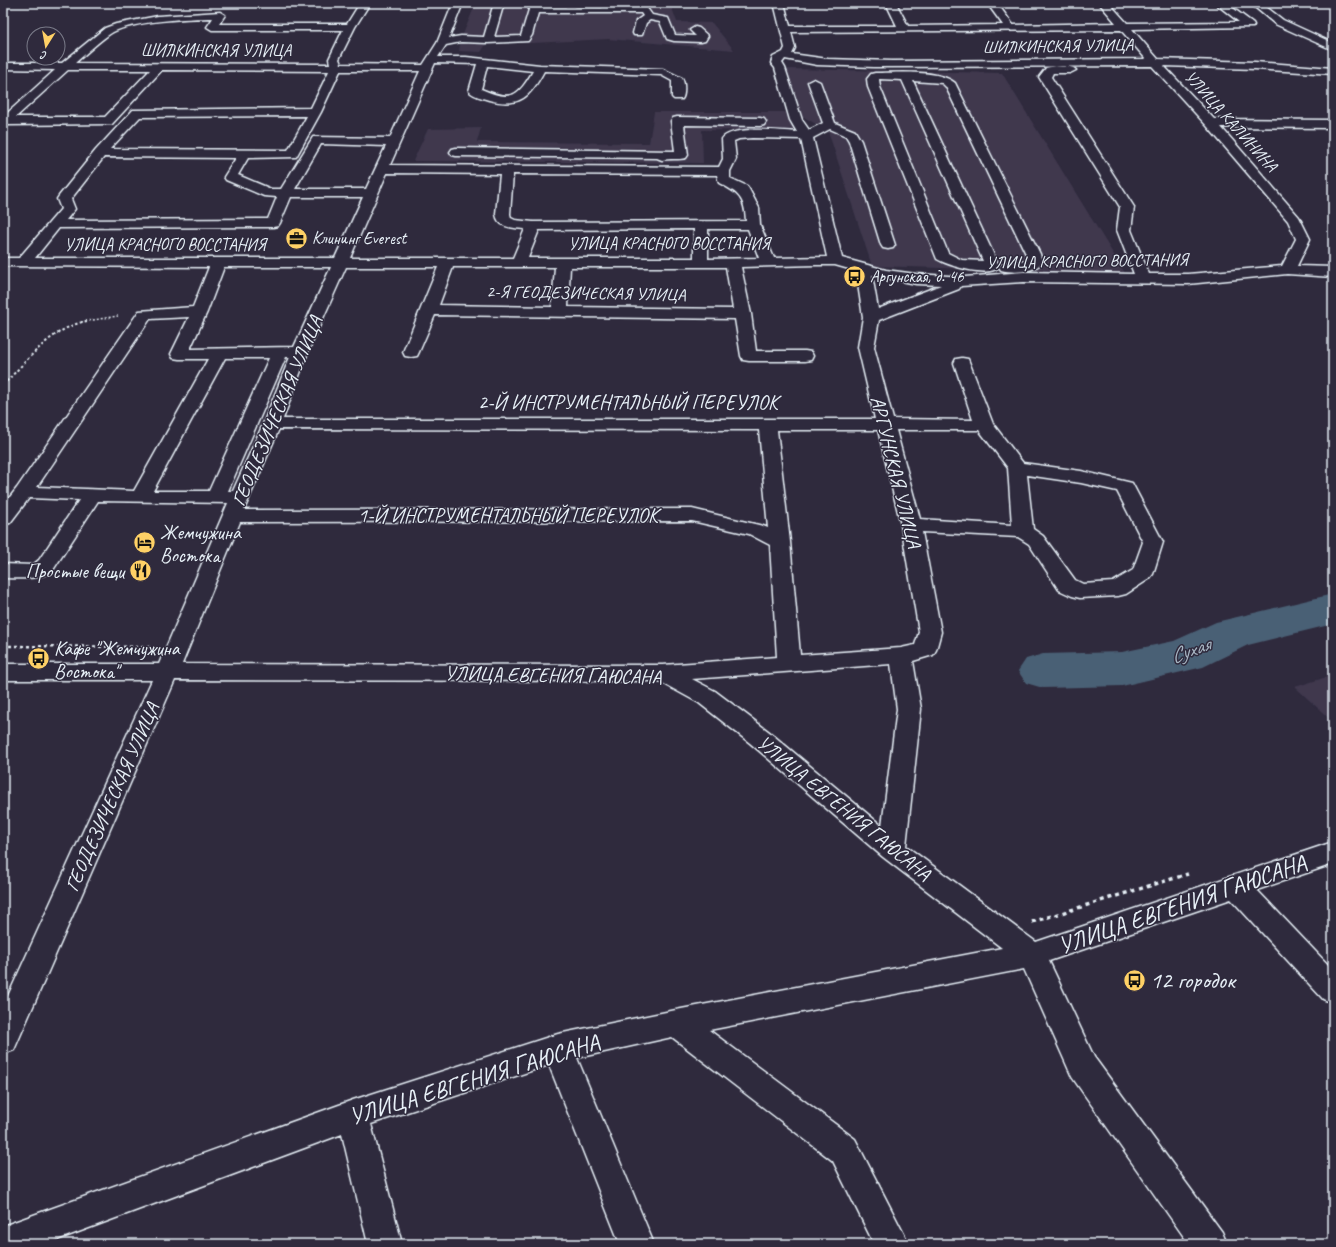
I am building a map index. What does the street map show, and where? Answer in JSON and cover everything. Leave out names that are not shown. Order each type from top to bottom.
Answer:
[{"type":"street","points":[[100,153],[292,154],[315,112],[336,67],[334,59],[350,27],[365,3]]},
{"type":"street","name":"ГЕОДЕЗИЧЕСКАЯ УЛИЦА","points":[[3,1040],[168,673],[232,516],[272,424],[300,352],[394,142],[430,64],[442,43],[458,3]]},
{"type":"street","points":[[488,40],[499,3]]},
{"type":"street","points":[[779,3],[790,48],[784,56],[777,59],[776,64],[780,68],[796,120],[806,136],[835,262]]},
{"type":"street","points":[[891,3],[904,29]]},
{"type":"street","points":[[992,3],[1010,28]]},
{"type":"street","name":"УЛИЦА КАЛИНИНА","points":[[1104,3],[1154,62],[1211,123],[1294,220],[1303,239],[1287,270]]},
{"type":"street","points":[[786,29],[1249,25],[1220,3]]},
{"type":"street","points":[[1255,3],[1279,22],[1333,47]]},
{"type":"street","points":[[442,43],[461,39],[524,39],[527,35],[535,7],[607,7],[646,10],[664,20],[674,38],[701,39],[703,36],[695,30]]},
{"type":"street","points":[[638,33],[646,10]]},
{"type":"street","points":[[66,65],[109,30],[116,27],[141,22],[220,15],[212,27],[350,27]]},
{"type":"street","name":"ШИЛКИНСКАЯ УЛИЦА","points":[[784,56],[818,62],[917,65],[1154,62],[1284,66],[1333,71]]},
{"type":"street","name":"ШИЛКИНСКАЯ УЛИЦА","points":[[65,66],[336,67],[430,64],[459,60],[540,68],[662,72],[678,80],[678,97]]},
{"type":"street","points":[[483,62],[475,91],[488,97],[504,99],[515,98],[523,94],[540,68]]},
{"type":"street","name":"ШИЛКИНСКАЯ УЛИЦА","points":[[3,66],[26,66]]},
{"type":"street","points":[[7,117],[65,66]]},
{"type":"street","points":[[7,117],[108,121],[159,67]]},
{"type":"street","points":[[1143,278],[1124,230],[1127,207],[1044,77],[1050,70],[1163,71]]},
{"type":"street","points":[[875,76],[930,78],[945,80],[951,86],[1033,254],[1035,262],[1026,266],[995,272],[952,262],[942,256],[874,87],[873,79],[875,76]]},
{"type":"street","points":[[906,77],[995,272]]},
{"type":"street","points":[[814,82],[830,125],[851,134],[855,141],[888,245]]},
{"type":"street","points":[[23,262],[68,209],[64,199],[100,153],[137,112],[315,112]]},
{"type":"street","points":[[456,152],[682,154],[677,121],[769,122]]},
{"type":"street","points":[[1211,123],[1333,124]]},
{"type":"street","points":[[382,169],[723,170],[729,164],[731,156],[728,146],[728,139],[736,136],[752,134],[806,136],[830,125]]},
{"type":"street","points":[[56,224],[273,223],[285,194],[317,140],[394,142]]},
{"type":"street","points":[[244,154],[230,177],[269,193],[372,193]]},
{"type":"street","points":[[661,154],[664,162],[663,169]]},
{"type":"street","points":[[507,169],[503,214],[504,220],[512,224],[532,226],[753,224]]},
{"type":"street","points":[[723,170],[724,180],[742,190],[752,208],[753,224],[768,262]]},
{"type":"street","points":[[701,224],[701,263]]},
{"type":"street","points":[[519,263],[532,226]]},
{"type":"street","name":"УЛИЦА КРАСНОГО ВОССТАНИЯ","points":[[3,262],[835,262],[916,279],[965,282],[995,272],[1188,279],[1287,270],[1333,272]]},
{"type":"street","points":[[218,262],[199,312],[179,354],[300,352]]},
{"type":"street","points":[[411,352],[447,263]]},
{"type":"street","points":[[560,311],[563,263]]},
{"type":"street","points":[[732,263],[743,314],[749,356],[805,356]]},
{"type":"street","name":"АРГУНСКАЯ УЛИЦА","points":[[863,269],[872,317],[866,347],[911,525],[930,632],[925,650],[901,656]]},
{"type":"street","points":[[872,317],[932,293],[965,282]]},
{"type":"street","name":"2-Я ГЕОДЕЗИЧЕСКАЯ УЛИЦА","points":[[429,310],[743,314]]},
{"type":"street","points":[[3,519],[24,492],[145,314],[199,312]]},
{"type":"street","points":[[216,497],[280,353]]},
{"type":"street","points":[[140,497],[218,354]]},
{"type":"street","points":[[962,363],[984,425],[1017,468],[1023,532]]},
{"type":"street","name":"2-Й ИНСТРУМЕНТАЛЬНЫЙ ПЕРЕУЛОК","points":[[272,424],[984,425]]},
{"type":"street","points":[[766,424],[780,542],[789,663]]},
{"type":"street","points":[[911,525],[1023,532],[1036,540],[1067,585],[1080,591],[1118,589],[1142,574],[1153,542],[1125,487],[1081,477],[1017,468]]},
{"type":"street","points":[[24,492],[140,497],[240,497]]},
{"type":"street","points":[[3,571],[38,571],[46,565],[92,495]]},
{"type":"street","name":"1-Й ИНСТРУМЕНТАЛЬНЫЙ ПЕРЕУЛОК","points":[[232,516],[692,515],[756,530],[780,542]]},
{"type":"street","points":[[663,673],[901,656],[909,709],[892,850]]},
{"type":"street","name":"УЛИЦА ЕВГЕНИЯ ГАЮСАНА","points":[[3,672],[663,673],[707,697],[748,728],[892,850],[1032,955]]},
{"type":"street","name":"УЛИЦА ЕВГЕНИЯ ГАЮСАНА","points":[[3,1243],[352,1115],[558,1048],[676,1023],[1032,955],[1333,853]]},
{"type":"street","points":[[1236,886],[1333,990]]},
{"type":"street","points":[[1032,955],[1083,1067],[1210,1244]]},
{"type":"street","points":[[676,1023],[844,1150],[892,1244]]},
{"type":"street","points":[[558,1048],[637,1244]]},
{"type":"street","points":[[352,1115],[385,1244]]},
{"type":"path","points":[[3,385],[51,337],[78,323],[108,317],[145,314]]},
{"type":"path","points":[[3,646],[178,647]]},
{"type":"path","points":[[1001,932],[1190,874]]},
{"type":"shaded area","points":[[476,3],[670,3],[677,22],[712,23],[734,50],[608,39],[532,43],[487,43],[481,52],[459,51],[461,39]]},
{"type":"shaded area","points":[[785,69],[1002,73],[1125,273],[872,266],[828,131],[802,116]]},
{"type":"shaded area","points":[[654,112],[785,112],[796,131],[702,130],[703,163],[413,161],[428,129],[481,128],[477,142],[649,143]]},
{"type":"shaded area","points":[[1333,675],[1333,722],[1295,687]]},
{"type":"waterway","name":"Сухая","points":[[1043,671],[1122,669],[1186,655],[1233,633],[1333,609]]},
{"type":"place","name":"Клининг Everest","points":[[296,238]]},
{"type":"place","name":"Аргунская, д. 46","points":[[854,276]]},
{"type":"place","name":"Жемчужина Востока","points":[[144,543]]},
{"type":"place","name":"Простые вещи","points":[[140,571]]},
{"type":"place","name":"Кафе \"Жемчужина Востока\"","points":[[39,659]]},
{"type":"place","name":"12 городок","points":[[1134,980]]}]
